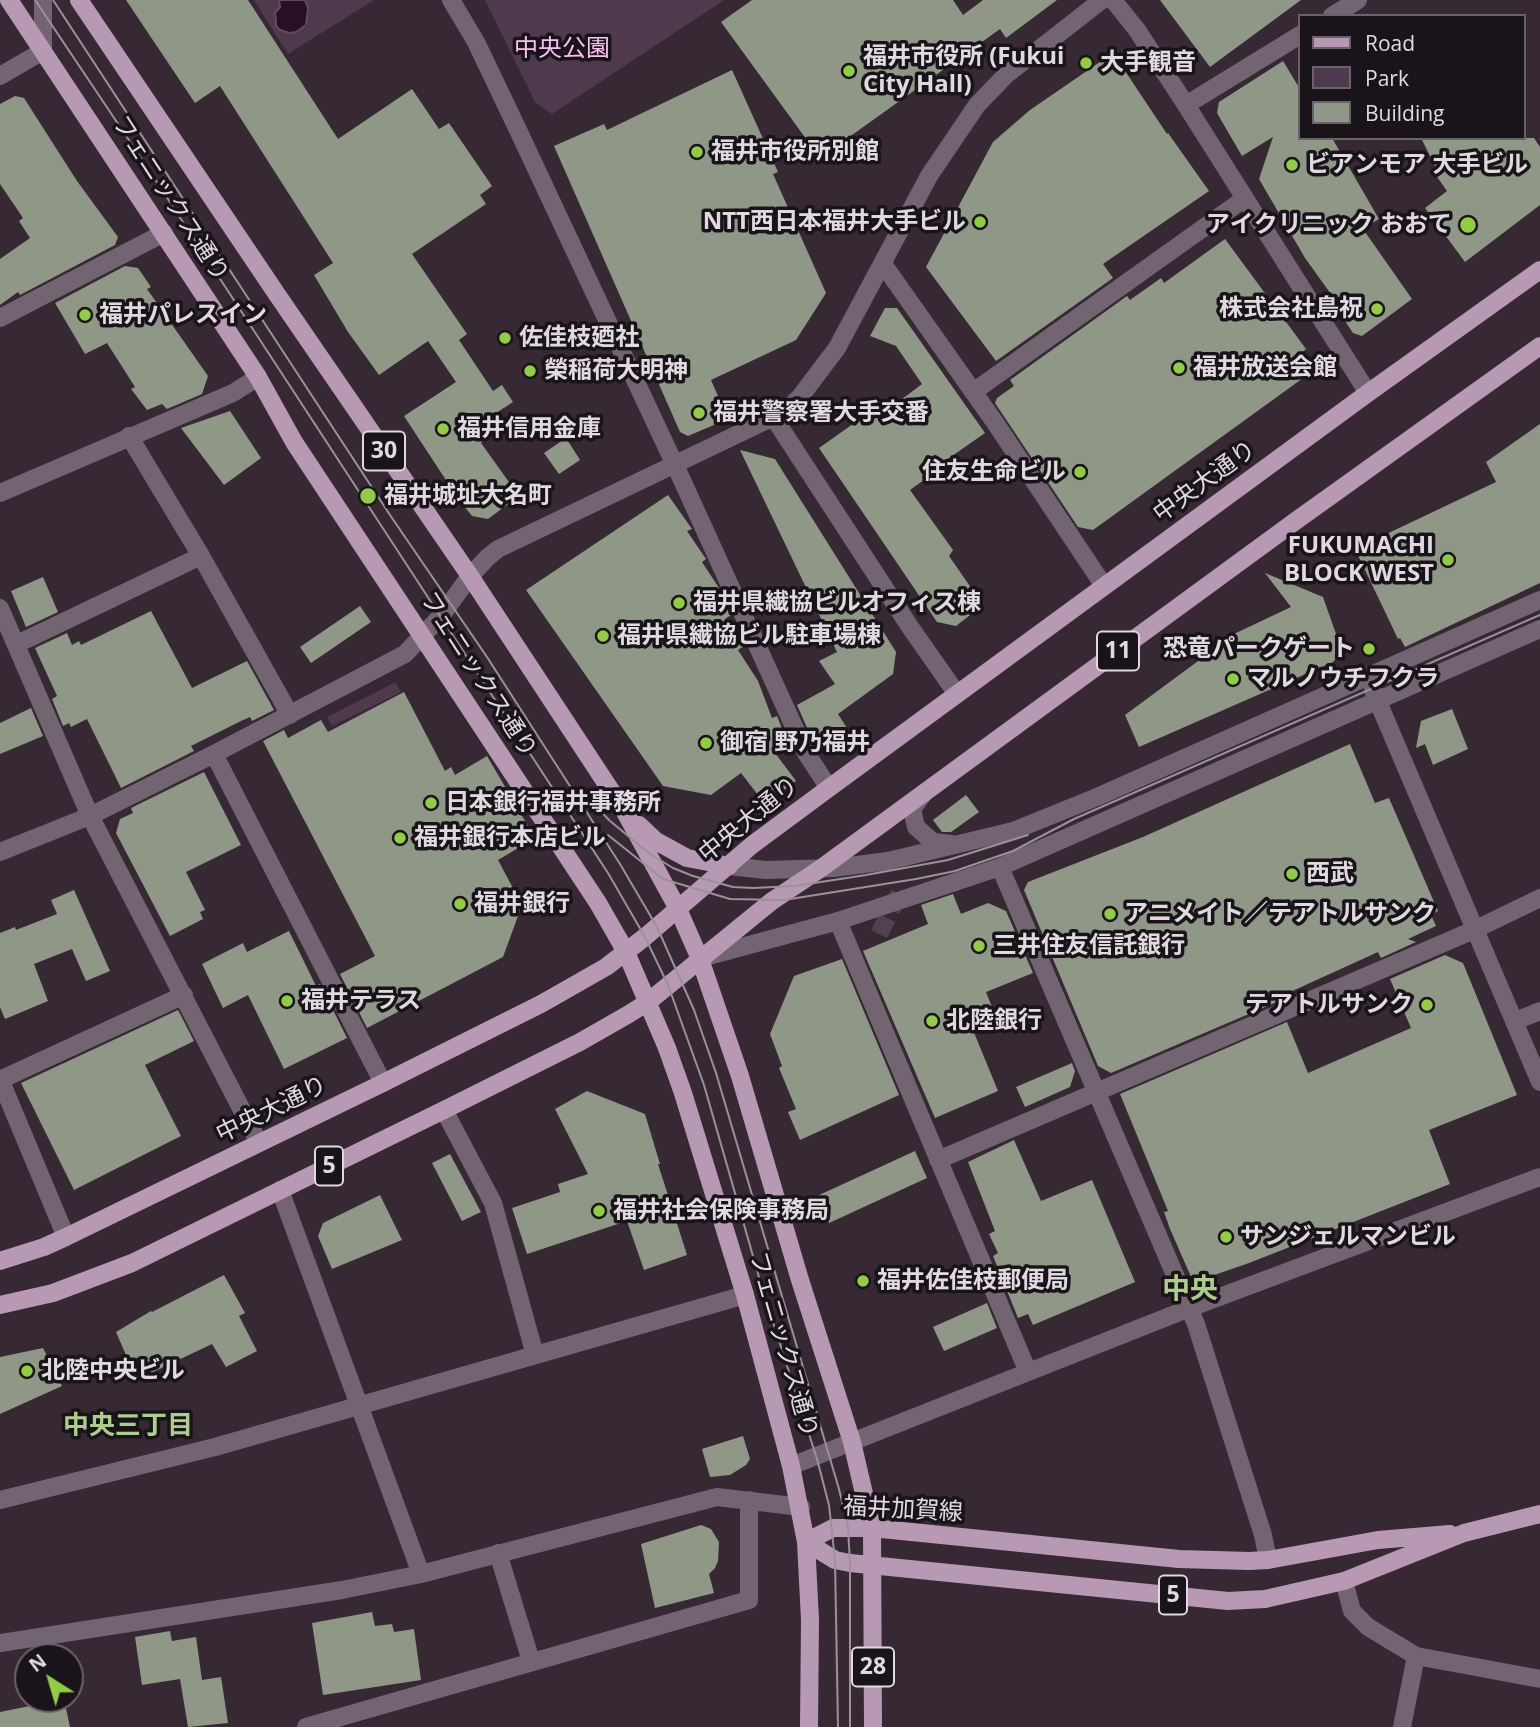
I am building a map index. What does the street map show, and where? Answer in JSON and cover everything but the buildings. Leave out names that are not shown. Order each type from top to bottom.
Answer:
[{"type":"main road","name":"フェニックス通り","points":[[9,0],[258,377],[294,442],[598,903],[626,953],[679,1082],[745,1295],[801,1507],[806,1542],[810,1620],[809,1727]]},
{"type":"main road","name":"フェニックス通り","points":[[79,0],[260,271],[470,576],[625,812],[678,909],[699,959],[740,1076],[800,1280],[852,1442],[872,1528],[873,1727]]},
{"type":"main road","name":"中央大通り","points":[[0,1261],[66,1237],[383,1083],[555,996],[626,953],[752,845],[1540,270]]},
{"type":"main road","name":"11","points":[[699,959],[772,901],[820,869],[1540,346]]},
{"type":"main road","points":[[625,812],[656,841],[687,858],[729,866]]},
{"type":"main road","points":[[648,1002],[699,959]]},
{"type":"main road","name":"5","points":[[0,1305],[53,1293],[132,1263],[580,1042],[648,1002]]},
{"type":"main road","name":"福井加賀線","points":[[806,1542],[835,1560],[871,1566],[1228,1601],[1265,1599],[1344,1581],[1464,1533],[1540,1514]]},
{"type":"main road","name":"福井加賀線","points":[[806,1542],[833,1528],[872,1528],[1180,1559],[1268,1560],[1378,1540],[1464,1533]]},
{"type":"street","points":[[0,76],[43,51],[43,0]]},
{"type":"street","points":[[451,0],[518,130],[806,753],[829,788]]},
{"type":"street","points":[[0,852],[90,816],[405,654],[424,636],[470,576],[498,550],[774,418],[800,397],[824,367],[938,161],[976,105],[1006,75],[1102,0]]},
{"type":"street","points":[[1113,0],[1137,30],[1186,105],[1368,393]]},
{"type":"street","points":[[1335,14],[1359,0]]},
{"type":"street","points":[[1186,105],[1298,36]]},
{"type":"street","points":[[974,392],[1244,199]]},
{"type":"street","points":[[0,318],[164,233]]},
{"type":"street","points":[[883,264],[974,392],[1104,586]]},
{"type":"street","points":[[0,493],[233,393],[258,377]]},
{"type":"street","points":[[774,418],[910,627],[957,694]]},
{"type":"street","points":[[129,436],[201,556],[290,715]]},
{"type":"street","points":[[17,644],[201,556]]},
{"type":"street","points":[[729,866],[766,870],[820,869],[888,860],[962,845],[1013,831],[1097,797],[1540,600]]},
{"type":"street","points":[[0,608],[90,816],[259,1143]]},
{"type":"street","points":[[699,959],[838,920],[1000,867],[1540,629]]},
{"type":"street","points":[[1368,677],[1540,1082]]},
{"type":"street","points":[[215,754],[383,1083]]},
{"type":"street","points":[[929,789],[920,795],[912,809],[916,827],[933,842],[962,845]]},
{"type":"street","points":[[1000,867],[1190,1308],[1268,1560]]},
{"type":"street","points":[[938,1160],[1474,930],[1540,898]]},
{"type":"street","points":[[838,920],[1028,1372]]},
{"type":"street","points":[[66,1237],[0,1080],[184,995]]},
{"type":"street","points":[[1514,1021],[1540,1011]]},
{"type":"street","points":[[444,1110],[493,1203],[535,1355]]},
{"type":"street","points":[[791,1466],[1190,1308],[1540,1177]]},
{"type":"street","points":[[280,1190],[421,1574]]},
{"type":"street","points":[[0,1500],[215,1447],[745,1295]]},
{"type":"street","points":[[0,1643],[342,1590],[421,1574],[717,1497],[801,1507]]},
{"type":"street","points":[[306,1727],[749,1600],[749,1500]]},
{"type":"street","points":[[498,1553],[531,1661]]},
{"type":"street","points":[[1344,1581],[1352,1611],[1367,1628],[1416,1656],[1540,1679]]},
{"type":"street","points":[[1402,1727],[1416,1656]]},
{"type":"green space","points":[[254,0],[374,0],[288,54]]},
{"type":"green space","name":"中央公園","points":[[485,0],[724,0],[552,114],[535,102]]},
{"type":"green space","points":[[396,682],[401,692],[332,726],[327,717]]},
{"type":"shaded area","points":[[279,0],[305,0],[308,8],[306,25],[296,32],[280,30],[276,26],[275,13],[280,7]]},
{"type":"tunnel","points":[[879,934],[900,893]]},
{"type":"tram line","points":[[35,0],[608,873],[645,937],[668,985],[704,1085],[763,1291],[829,1505],[835,1560],[838,1727]]},
{"type":"tram line","points":[[53,0],[390,515],[487,657],[620,864],[657,927],[694,1010],[716,1073],[839,1489],[848,1527],[850,1563],[850,1727]]},
{"type":"tram line","points":[[608,835],[663,879],[730,899],[784,900],[955,871],[1013,851],[1074,819],[1540,615]]},
{"type":"tram line","points":[[582,792],[610,821],[650,854],[693,876],[733,887],[795,886],[866,875],[948,860],[1028,835]]},
{"type":"place","name":"大手観音","points":[[1086,63]]},
{"type":"place","name":"福井市役所 (Fukui City Hall)","points":[[849,71]]},
{"type":"place","name":"福井市役所別館","points":[[697,152]]},
{"type":"place","name":"ビアンモア 大手ビル","points":[[1292,165]]},
{"type":"place","name":"NTT西日本福井大手ビル","points":[[980,222]]},
{"type":"place","name":"アイクリニック おおて","points":[[1468,225]]},
{"type":"place","name":"株式会社島祝","points":[[1377,309]]},
{"type":"place","name":"福井パレスイン","points":[[85,315]]},
{"type":"place","name":"佐佳枝廼社","points":[[505,338]]},
{"type":"place","name":"福井放送会館","points":[[1179,368]]},
{"type":"place","name":"榮稲荷大明神","points":[[530,371]]},
{"type":"place","name":"福井警察署大手交番","points":[[699,413]]},
{"type":"place","name":"福井信用金庫","points":[[443,429]]},
{"type":"place","name":"住友生命ビル","points":[[1080,472]]},
{"type":"place","name":"福井城址大名町","points":[[368,496]]},
{"type":"place","name":"FUKUMACHI BLOCK WEST","points":[[1448,560]]},
{"type":"place","name":"福井県繊協ビルオフィス棟","points":[[679,603]]},
{"type":"place","name":"福井県繊協ビル駐車場棟","points":[[603,636]]},
{"type":"place","name":"恐竜パークゲート","points":[[1369,649]]},
{"type":"place","name":"マルノウチフクラ","points":[[1233,679]]},
{"type":"place","name":"御宿 野乃福井","points":[[706,743]]},
{"type":"place","name":"日本銀行福井事務所","points":[[431,803]]},
{"type":"place","name":"福井銀行本店ビル","points":[[400,838]]},
{"type":"place","name":"西武","points":[[1292,874]]},
{"type":"place","name":"福井銀行","points":[[460,904]]},
{"type":"place","name":"アニメイト／テアトルサンク","points":[[1110,914]]},
{"type":"place","name":"三井住友信託銀行","points":[[979,946]]},
{"type":"place","name":"福井テラス","points":[[287,1001]]},
{"type":"place","name":"テアトルサンク","points":[[1427,1005]]},
{"type":"place","name":"北陸銀行","points":[[932,1021]]},
{"type":"place","name":"福井社会保険事務局","points":[[599,1211]]},
{"type":"place","name":"サンジェルマンビル","points":[[1226,1237]]},
{"type":"place","name":"福井佐佳枝郵便局","points":[[863,1281]]},
{"type":"place","name":"北陸中央ビル","points":[[27,1371]]},
{"type":"district","name":"中央","points":[[1190,1290]]},
{"type":"district","name":"中央三丁目","points":[[128,1427]]}]
